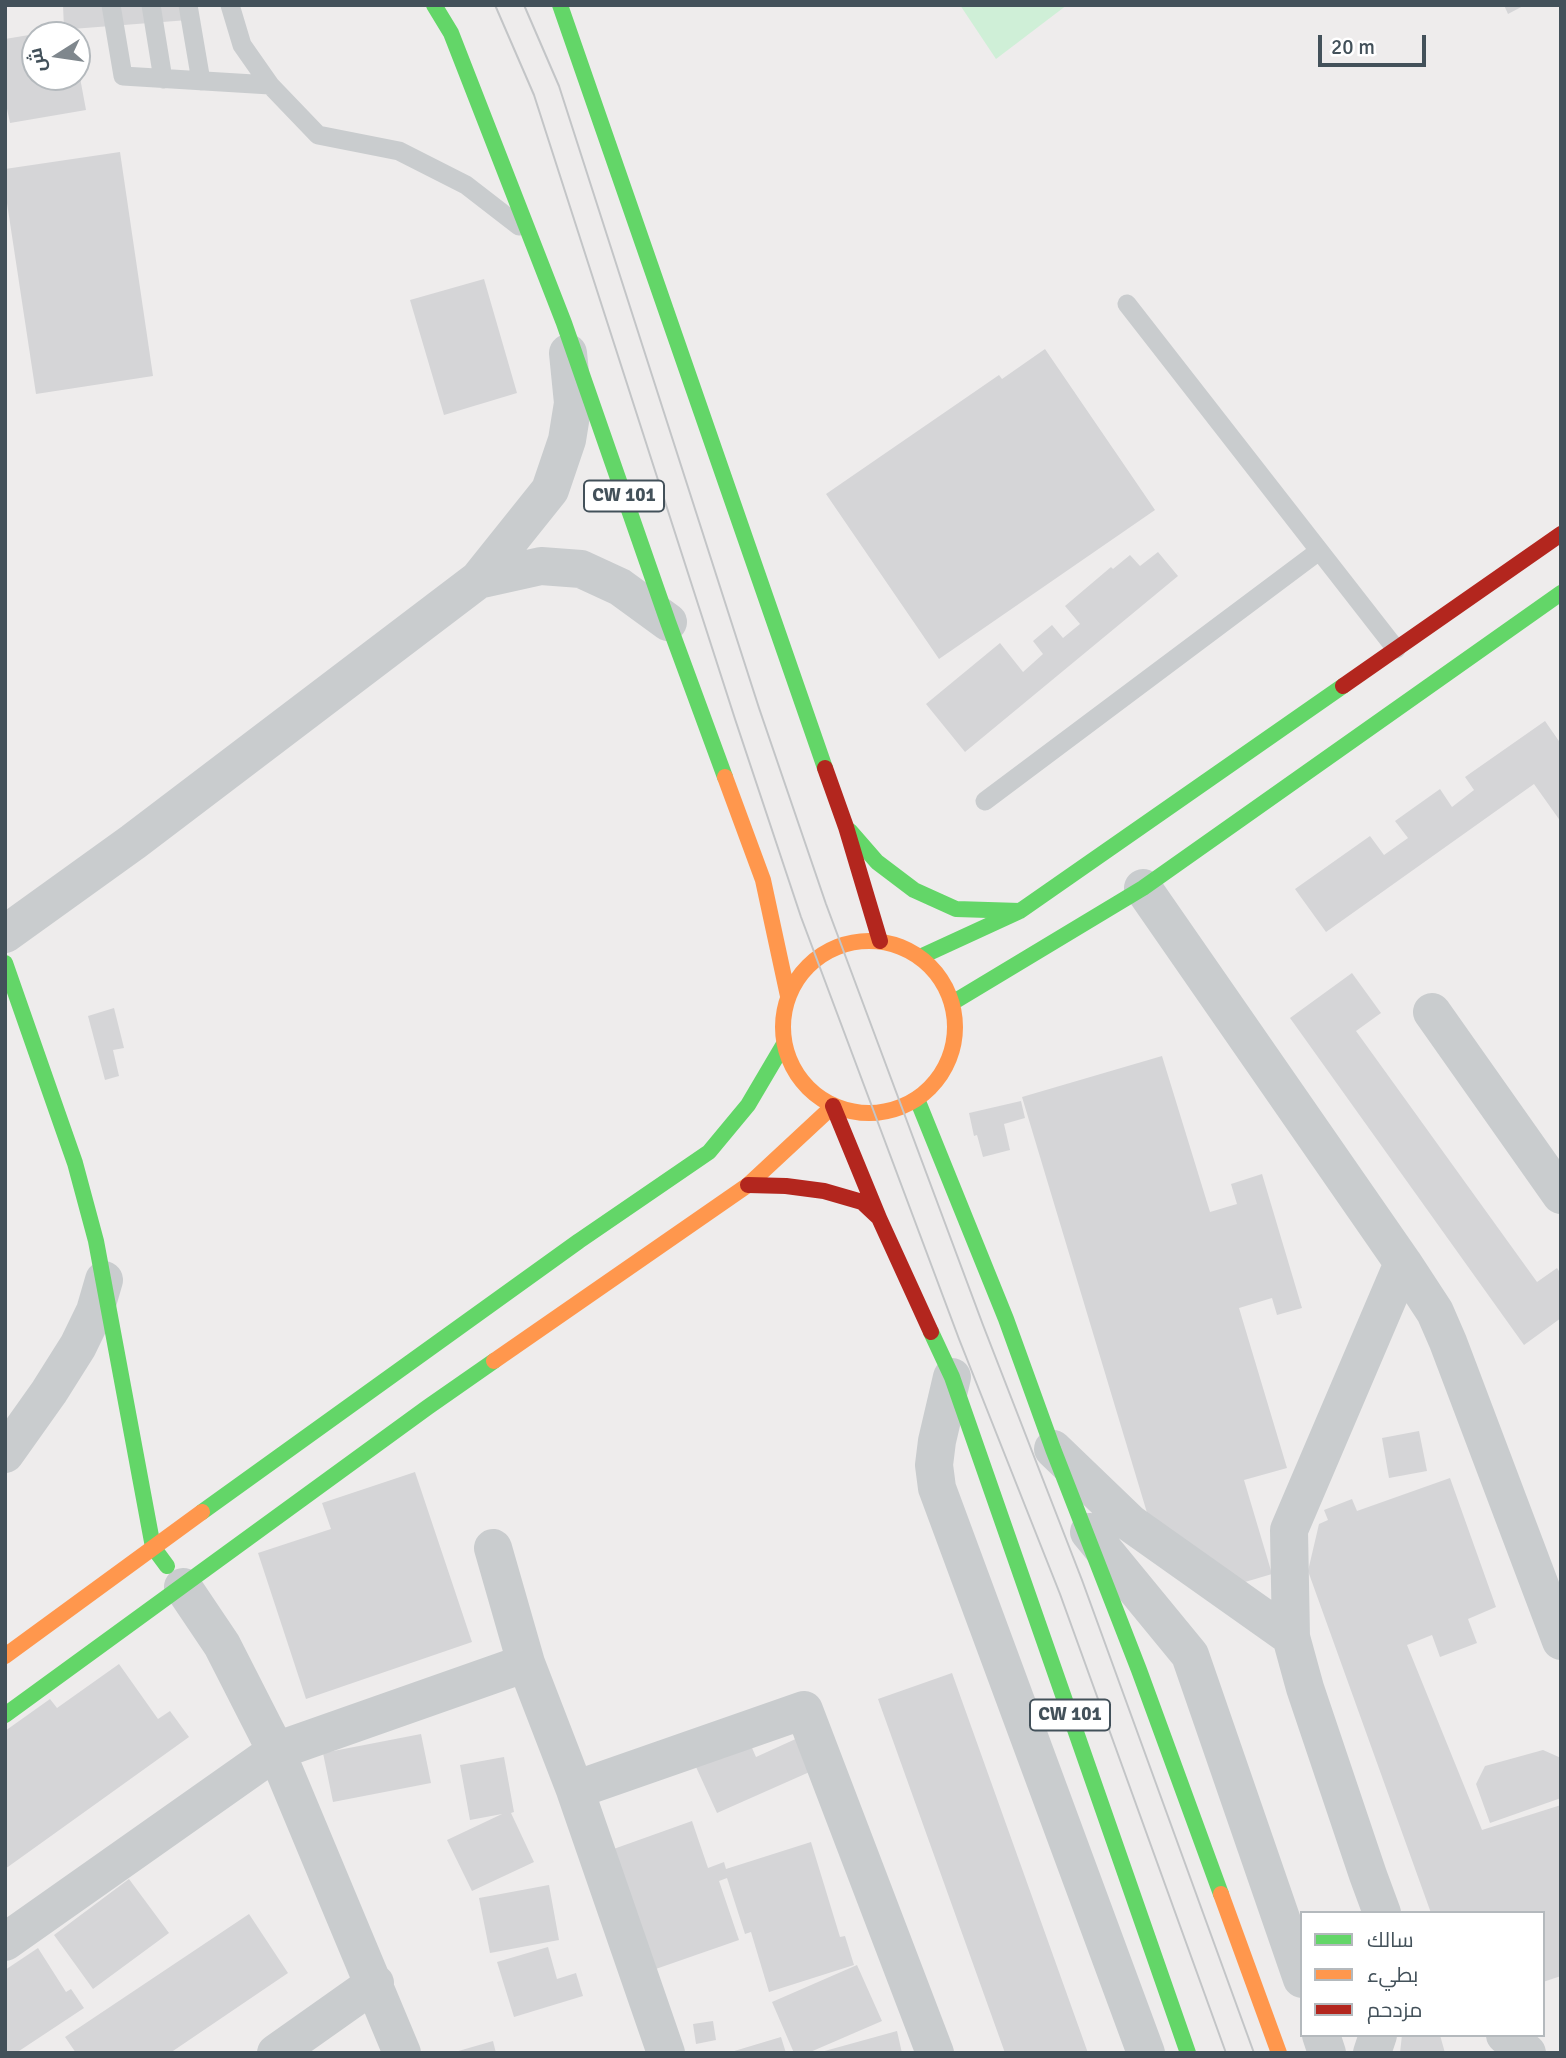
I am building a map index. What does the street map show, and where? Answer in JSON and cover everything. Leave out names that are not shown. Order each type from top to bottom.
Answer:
[{"type":"main road","name":"CW 101","points":[[434,5],[451,33],[564,324],[668,622],[763,880],[788,996]]},
{"type":"main road","points":[[560,5],[846,827],[880,941]]},
{"type":"main road","points":[[920,957],[1020,911],[1561,534]]},
{"type":"main road","points":[[952,1003],[1143,888],[1561,593]]},
{"type":"main road","points":[[846,827],[877,862],[914,890],[956,909],[1020,911]]},
{"type":"main road","points":[[857,941],[880,941],[901,946],[920,957],[934,970],[952,1003],[955,1025],[953,1046],[945,1067],[933,1084],[917,1099],[901,1107],[867,1113],[833,1106],[808,1088],[800,1078],[784,1044],[782,1020],[788,996],[815,958],[835,947],[857,941]]},
{"type":"main road","points":[[5,963],[75,1163],[96,1241],[153,1547],[183,1587]]},
{"type":"main road","points":[[5,1656],[579,1241],[709,1152],[748,1105],[784,1044]]},
{"type":"main road","points":[[917,1099],[1006,1319],[1053,1450],[1139,1670],[1279,2053]]},
{"type":"main road","points":[[5,1715],[428,1407],[748,1185],[833,1106]]},
{"type":"main road","points":[[833,1106],[878,1218],[952,1377]]},
{"type":"main road","points":[[748,1185],[824,1191],[862,1202],[878,1218]]},
{"type":"main road","name":"CW 101","points":[[952,1377],[1188,2053]]},
{"type":"street","points":[[5,934],[133,842],[478,580],[550,489],[567,440],[573,403],[564,324]]},
{"type":"street","points":[[478,580],[541,566],[581,569],[621,587],[668,622]]},
{"type":"street","points":[[1143,888],[1435,1312],[1561,1642]]},
{"type":"street","points":[[1432,1012],[1561,1195]]},
{"type":"street","points":[[1381,1911],[1291,1637],[1289,1530],[1403,1263]]},
{"type":"street","points":[[5,1454],[78,1346],[95,1311],[104,1280]]},
{"type":"street","points":[[952,1377],[937,1441],[934,1465],[936,1488],[1146,2053]]},
{"type":"street","points":[[1053,1450],[1130,1523],[1291,1637]]},
{"type":"street","points":[[1082,1523],[1191,1655],[1300,1973]]},
{"type":"street","points":[[493,1548],[526,1663],[575,1790],[666,2053]]},
{"type":"street","points":[[183,1587],[222,1645],[276,1751],[402,2053]]},
{"type":"street","points":[[5,1942],[276,1751],[526,1663]]},
{"type":"street","points":[[575,1790],[804,1710],[935,2053]]},
{"type":"street","points":[[276,2053],[375,1983]]},
{"type":"street","points":[[1507,2037],[1527,2053]]},
{"type":"lane","points":[[111,5],[123,76],[270,85]]},
{"type":"lane","points":[[151,5],[163,79]]},
{"type":"lane","points":[[188,5],[201,81]]},
{"type":"lane","points":[[230,5],[242,45],[270,85],[318,135],[400,151],[466,185],[530,235]]},
{"type":"lane","points":[[1127,304],[1396,649]]},
{"type":"lane","points":[[985,801],[1320,551]]},
{"type":"green space","points":[[960,5],[1067,5],[996,59]]},
{"type":"building","points":[[63,5],[186,5],[188,20],[91,28],[91,21],[64,21]]},
{"type":"building","points":[[1504,5],[1525,5],[1508,14]]},
{"type":"building","points":[[21,36],[21,91],[82,91],[86,110],[10,123],[5,99],[5,39]]},
{"type":"building","points":[[120,152],[153,376],[36,394],[5,190],[5,169]]},
{"type":"building","points":[[484,279],[517,393],[444,415],[410,300]]},
{"type":"building","points":[[1045,349],[1155,510],[939,659],[826,494],[999,375],[1002,379]]},
{"type":"building","points":[[1158,552],[1178,576],[965,752],[926,704],[1000,643],[1023,672],[1043,654],[1033,641],[1052,625],[1063,638],[1080,624],[1065,606],[1111,567],[1113,569],[1130,555],[1140,566]]},
{"type":"building","points":[[1545,721],[1561,744],[1561,822],[1534,784],[1326,932],[1295,889],[1370,836],[1384,855],[1408,838],[1395,821],[1440,789],[1452,807],[1474,790],[1465,777]]},
{"type":"building","points":[[1352,973],[1381,1013],[1356,1031],[1537,1282],[1557,1268],[1561,1274],[1561,1318],[1524,1345],[1290,1018]]},
{"type":"building","points":[[114,1008],[124,1048],[113,1050],[119,1076],[105,1080],[88,1016]]},
{"type":"building","points":[[1162,1056],[1210,1212],[1237,1204],[1231,1184],[1262,1174],[1302,1308],[1277,1315],[1272,1298],[1239,1308],[1287,1468],[1244,1480],[1272,1574],[1245,1582],[1148,1516],[1022,1097]]},
{"type":"building","points":[[1021,1101],[1025,1118],[1004,1124],[1010,1150],[983,1157],[977,1135],[974,1136],[969,1113]]},
{"type":"building","points":[[1419,1431],[1427,1471],[1389,1478],[1382,1438]]},
{"type":"building","points":[[415,1472],[472,1642],[306,1699],[258,1553],[331,1529],[322,1503]]},
{"type":"building","points":[[1450,1478],[1496,1607],[1468,1619],[1477,1643],[1440,1657],[1432,1635],[1407,1645],[1482,1830],[1561,1805],[1561,1976],[1545,1981],[1545,1911],[1430,1911],[1308,1571],[1319,1524],[1328,1520],[1324,1510],[1352,1499],[1357,1511]]},
{"type":"building","points":[[119,1664],[158,1719],[170,1711],[189,1737],[5,1869],[5,1731],[50,1699],[57,1708]]},
{"type":"building","points":[[952,1673],[1088,2053],[1005,2053],[878,1699]]},
{"type":"building","points":[[745,1732],[756,1757],[800,1737],[814,1770],[717,1813],[691,1756]]},
{"type":"building","points":[[421,1734],[431,1783],[333,1802],[323,1753]]},
{"type":"building","points":[[1543,1750],[1561,1758],[1561,1798],[1490,1823],[1476,1784],[1485,1766]]},
{"type":"building","points":[[504,1757],[514,1812],[511,1813],[534,1862],[472,1891],[447,1840],[502,1814],[470,1820],[460,1765]]},
{"type":"building","points":[[692,1821],[708,1868],[724,1862],[726,1869],[811,1842],[840,1937],[845,1936],[854,1965],[769,1992],[751,1932],[745,1934],[727,1878],[719,1881],[739,1940],[650,1971],[608,1851]]},
{"type":"building","points":[[129,1879],[169,1933],[93,1989],[54,1935]]},
{"type":"building","points":[[549,1885],[559,1940],[490,1953],[479,1898]]},
{"type":"building","points":[[249,1914],[288,1973],[170,2053],[76,2053],[65,2037]]},
{"type":"building","points":[[548,1947],[557,1979],[576,1973],[583,1996],[514,2017],[497,1962]]},
{"type":"building","points":[[38,1948],[66,1992],[71,1989],[84,2008],[16,2053],[5,2053],[5,1970]]},
{"type":"building","points":[[857,1965],[882,2021],[808,2053],[794,2053],[772,2002]]},
{"type":"building","points":[[713,2021],[716,2040],[696,2044],[693,2024]]},
{"type":"building","points":[[897,2031],[902,2053],[821,2053],[821,2052]]},
{"type":"building","points":[[781,2037],[786,2053],[731,2053],[731,2052]]},
{"type":"building","points":[[1402,2037],[1441,2037],[1445,2053],[1400,2053]]},
{"type":"building","points":[[493,2041],[496,2053],[455,2053],[455,2052]]},
{"type":"tram line","points":[[495,5],[534,95],[801,917],[959,1339],[1060,1594],[1226,2053]]},
{"type":"tram line","points":[[524,5],[559,86],[759,708],[826,904],[983,1325],[1082,1580],[1254,2053]]},
{"type":"traffic: fast","points":[[434,5],[451,33],[564,323],[725,777]]},
{"type":"traffic: fast","points":[[560,5],[825,768]]},
{"type":"traffic: fast","points":[[952,1003],[1143,888],[1561,593]]},
{"type":"traffic: fast","points":[[920,957],[1020,911],[1343,686]]},
{"type":"traffic: fast","points":[[850,831],[877,862],[914,890],[956,909],[1020,911]]},
{"type":"traffic: fast","points":[[5,963],[75,1163],[96,1241],[153,1547],[167,1566]]},
{"type":"traffic: fast","points":[[202,1512],[579,1241],[709,1152],[748,1105],[784,1044]]},
{"type":"traffic: fast","points":[[917,1099],[1006,1319],[1221,1894]]},
{"type":"traffic: fast","points":[[931,1332],[952,1377],[1188,2053]]},
{"type":"traffic: fast","points":[[5,1715],[494,1361]]},
{"type":"traffic: slow","points":[[725,777],[763,880],[788,996]]},
{"type":"traffic: slow","points":[[869,941],[902,948],[930,966],[948,994],[955,1027],[948,1060],[930,1088],[902,1106],[869,1113],[836,1106],[808,1088],[790,1060],[783,1027],[790,994],[808,966],[836,948],[869,941]]},
{"type":"traffic: slow","points":[[494,1361],[748,1185],[833,1106]]},
{"type":"traffic: slow","points":[[5,1656],[202,1512]]},
{"type":"traffic: slow","points":[[1221,1894],[1279,2053]]},
{"type":"traffic: jam","points":[[1343,686],[1561,534]]},
{"type":"traffic: jam","points":[[825,768],[846,827],[880,941]]},
{"type":"traffic: jam","points":[[833,1106],[879,1218],[931,1332]]},
{"type":"traffic: jam","points":[[748,1185],[824,1191],[862,1202],[879,1218]]}]
